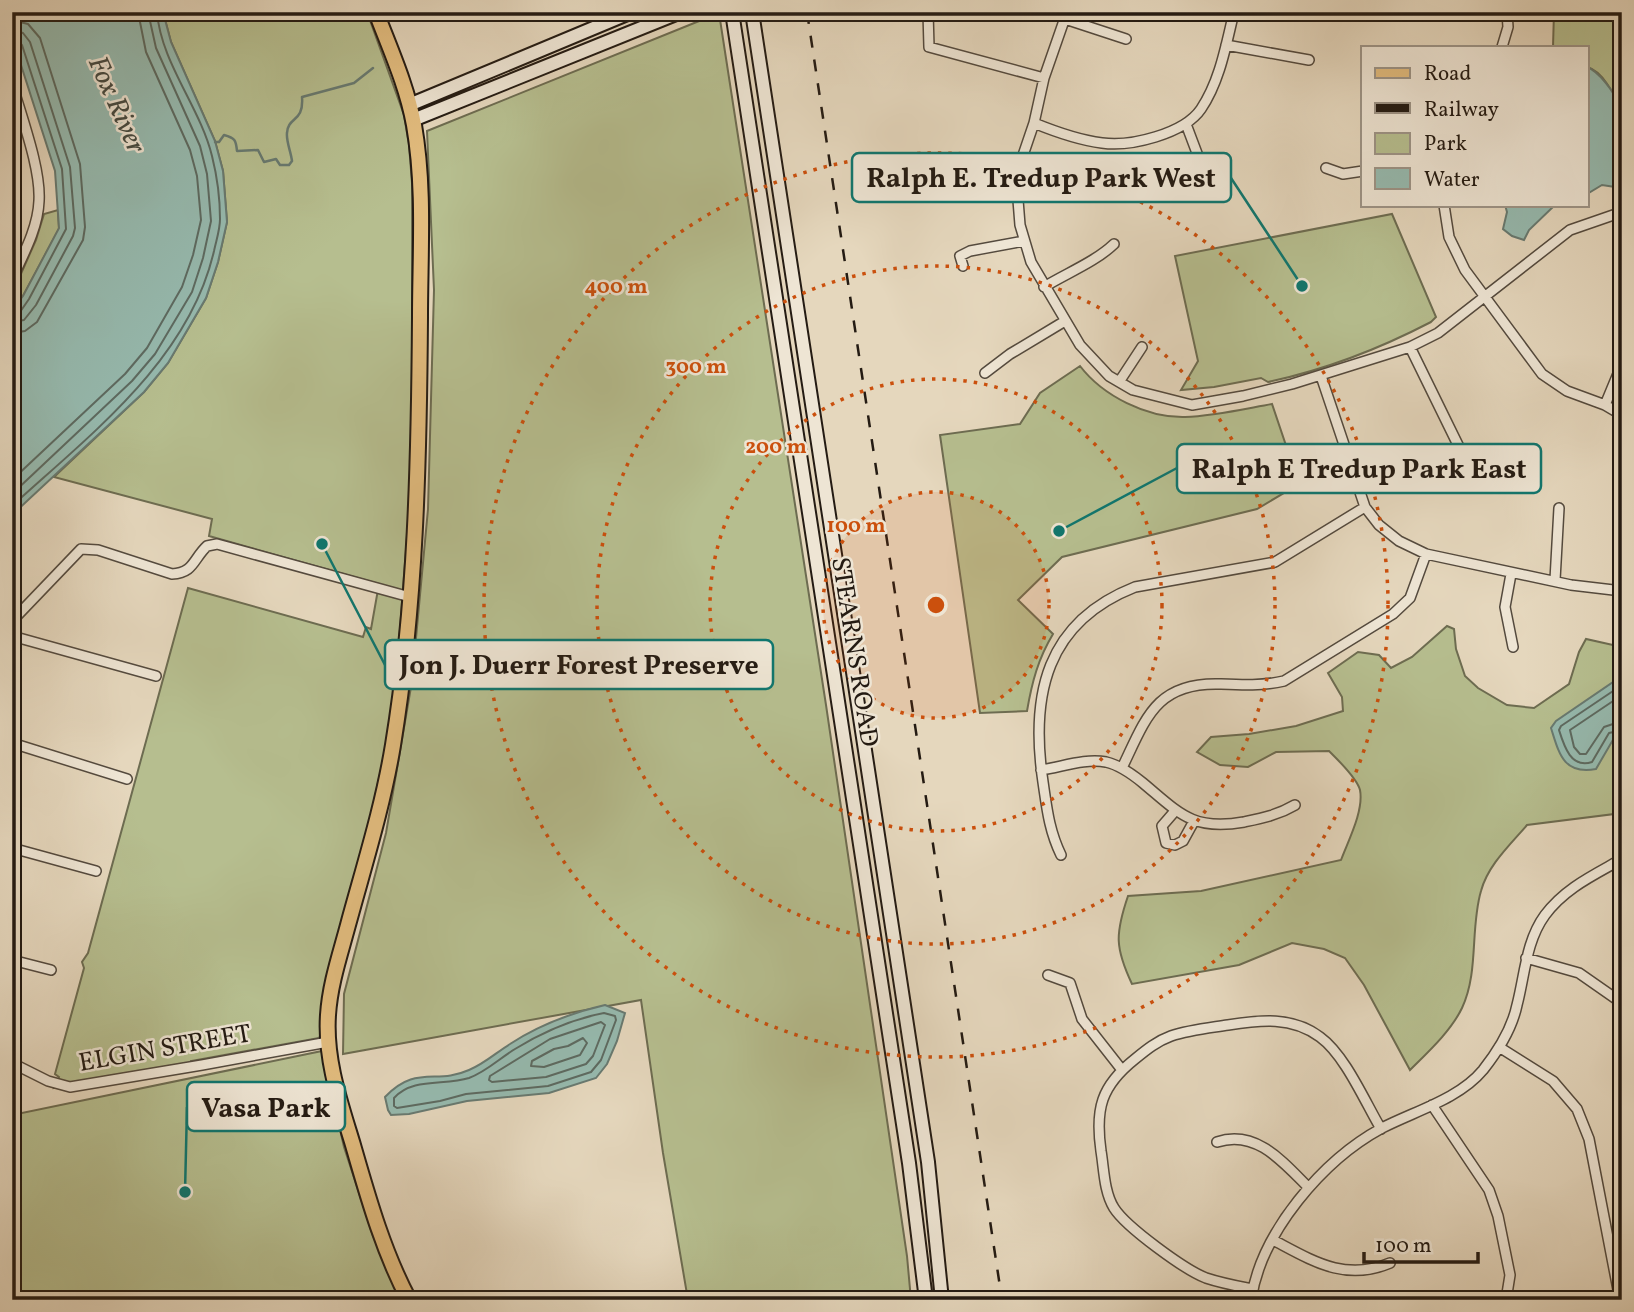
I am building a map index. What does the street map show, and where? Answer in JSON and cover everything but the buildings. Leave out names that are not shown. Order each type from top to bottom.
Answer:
[{"type":"main road","points":[[376,12],[413,120],[420,209],[419,434],[410,597],[393,743],[384,790],[333,981],[328,1016],[328,1042],[334,1083],[368,1195],[381,1236],[409,1300]]},
{"type":"main road","points":[[409,105],[632,12]]},
{"type":"main road","points":[[413,120],[681,12]]},
{"type":"main road","name":"STEARNS ROAD","points":[[732,12],[901,1108],[926,1300]]},
{"type":"main road","name":"STEARNS ROAD","points":[[752,12],[928,1162],[942,1300]]},
{"type":"street","points":[[928,12],[929,47],[1044,78]]},
{"type":"street","points":[[1034,123],[1063,134],[1105,144],[1142,140],[1182,128],[1199,112],[1212,91],[1234,12]]},
{"type":"street","points":[[1502,46],[1508,27],[1507,12]]},
{"type":"street","points":[[1126,39],[1066,15],[1044,78],[1034,123],[1020,164],[1018,200],[1024,241],[1031,262],[1065,321],[1094,363],[1119,382],[1143,394],[1192,405],[1243,396],[1321,376],[1410,347],[1438,332],[1570,230],[1622,212]]},
{"type":"street","points":[[1226,46],[1309,60]]},
{"type":"street","points":[[12,83],[38,181],[39,202],[26,249],[12,279]]},
{"type":"street","points":[[1186,124],[1206,177],[1218,184]]},
{"type":"street","points":[[951,158],[968,165],[1001,161],[1020,164]]},
{"type":"street","points":[[1326,168],[1343,174],[1361,171]]},
{"type":"street","points":[[1444,206],[1449,237],[1465,270],[1542,374],[1567,391],[1605,405],[1622,415]]},
{"type":"street","points":[[963,266],[960,256],[970,251],[1024,241]]},
{"type":"street","points":[[1044,287],[1089,260],[1100,257],[1114,244]]},
{"type":"street","points":[[985,373],[1010,354],[1065,321]]},
{"type":"street","points":[[1119,382],[1142,347]]},
{"type":"street","points":[[1410,347],[1459,447]]},
{"type":"street","points":[[1605,405],[1622,364]]},
{"type":"street","points":[[1321,376],[1366,507],[1379,525],[1399,541],[1426,554],[1478,564],[1511,574],[1622,591]]},
{"type":"street","points":[[1061,855],[1051,833],[1038,745],[1038,719],[1041,693],[1049,666],[1060,644],[1078,622],[1097,606],[1135,587],[1275,562],[1366,507]]},
{"type":"street","points":[[1555,580],[1559,508]]},
{"type":"street","points":[[12,621],[81,549],[98,550],[172,574],[183,574],[207,546],[217,544],[410,597]]},
{"type":"street","points":[[1122,768],[1143,722],[1156,705],[1172,692],[1202,684],[1265,686],[1284,681],[1393,614],[1410,598],[1426,554]]},
{"type":"street","points":[[1511,574],[1505,607],[1513,647]]},
{"type":"street","points":[[12,636],[156,676]]},
{"type":"street","points":[[12,743],[127,779]]},
{"type":"street","points":[[1041,770],[1087,761],[1105,762],[1122,768],[1175,811],[1194,821],[1221,826],[1278,816],[1295,805]]},
{"type":"street","points":[[1175,811],[1162,826],[1166,842],[1175,845],[1184,841],[1194,821]]},
{"type":"street","points":[[12,848],[96,872]]},
{"type":"street","points":[[1381,1129],[1335,1052],[1320,1037],[1285,1021],[1244,1023],[1174,1035],[1149,1047],[1114,1078],[1102,1098],[1098,1112],[1104,1175],[1108,1196],[1114,1208],[1126,1222],[1190,1270],[1252,1295],[1273,1240],[1287,1214],[1308,1187],[1341,1156],[1381,1129],[1432,1105],[1481,1073],[1510,1027],[1531,942],[1546,914],[1569,889],[1622,859]]},
{"type":"street","points":[[1527,958],[1579,973],[1622,1003]]},
{"type":"street","points":[[12,960],[51,970]]},
{"type":"street","points":[[1048,975],[1070,984],[1082,1019],[1122,1070]]},
{"type":"street","name":"ELGIN STREET","points":[[12,1063],[48,1081],[70,1087],[328,1042]]},
{"type":"street","points":[[1499,1048],[1553,1081],[1577,1109],[1589,1139],[1620,1300]]},
{"type":"street","points":[[1432,1105],[1489,1190],[1498,1216],[1510,1275],[1506,1300]]},
{"type":"street","points":[[1217,1142],[1230,1138],[1246,1139],[1268,1149],[1308,1187]]},
{"type":"street","points":[[1273,1240],[1318,1264],[1347,1271],[1373,1270],[1390,1263]]},
{"type":"street","points":[[1609,1242],[1622,1240]]},
{"type":"green space","points":[[163,12],[367,12],[404,115],[412,183],[412,470],[400,629],[389,733],[323,1031],[319,1038],[191,1061],[191,1065],[54,1088],[59,1077],[55,1074],[84,968],[82,962],[88,953],[188,588],[363,637],[366,627],[371,629],[379,584],[209,536],[212,519],[54,477],[144,392],[168,363],[206,298],[218,262],[227,222],[223,171],[215,141],[171,42]]},
{"type":"green space","points":[[1554,12],[1622,12],[1622,113],[1604,80],[1588,68],[1588,46],[1553,46]]},
{"type":"green space","points":[[719,13],[826,705],[907,1256],[911,1300],[688,1300],[641,1000],[343,1054],[344,994],[386,833],[412,681],[428,509],[434,290],[427,131]]},
{"type":"green space","points":[[58,210],[59,229],[23,296],[12,310],[12,294],[36,240],[44,214]]},
{"type":"green space","points":[[1392,214],[1436,317],[1431,322],[1351,358],[1289,377],[1268,382],[1261,378],[1181,390],[1198,361],[1175,256]]},
{"type":"green space","points":[[1080,366],[1113,396],[1156,414],[1185,417],[1272,404],[1299,484],[1257,509],[1062,557],[1018,600],[1053,634],[1036,671],[1027,711],[980,713],[940,435],[1020,424],[1040,393]]},
{"type":"green space","points":[[1447,626],[1454,629],[1456,649],[1465,676],[1478,688],[1507,705],[1534,708],[1569,684],[1586,639],[1622,647],[1622,813],[1527,825],[1500,856],[1481,891],[1467,994],[1457,1017],[1439,1041],[1410,1070],[1364,985],[1345,958],[1324,949],[1292,943],[1239,965],[1132,984],[1122,960],[1119,941],[1128,896],[1201,891],[1341,860],[1358,816],[1361,798],[1358,785],[1329,751],[1276,752],[1248,767],[1220,765],[1197,752],[1211,737],[1296,726],[1343,711],[1342,697],[1328,673],[1358,652],[1379,655],[1391,668],[1412,657]]},
{"type":"green space","points":[[322,1051],[344,1147],[373,1236],[401,1300],[12,1300],[12,1115]]},
{"type":"water","name":"Fox River","points":[[12,12],[163,12],[171,42],[215,141],[223,171],[227,222],[206,298],[168,363],[144,392],[12,515],[12,310],[23,296],[59,228],[55,171],[12,37]]},
{"type":"water","points":[[1588,68],[1606,82],[1618,104],[1622,121],[1622,188],[1602,185],[1588,193]]},
{"type":"water","points":[[1505,206],[1554,206],[1529,230],[1524,240],[1503,229],[1507,212]]},
{"type":"water","points":[[1622,676],[1622,736],[1614,738],[1596,769],[1576,769],[1560,754],[1551,728],[1556,721]]},
{"type":"water","points":[[605,1005],[625,1013],[607,1064],[596,1078],[549,1093],[467,1101],[409,1114],[391,1115],[388,1110],[385,1097],[407,1081],[469,1070],[544,1025]]},
{"type":"waterway","points":[[215,142],[219,142],[224,135],[228,136],[234,140],[237,151],[258,150],[264,162],[276,159],[280,165],[289,165],[292,161],[287,133],[290,124],[301,111],[302,97],[354,83],[373,68]]},
{"type":"railway","points":[[807,12],[1002,1300]]},
{"type":"place","name":"Ralph E. Tredup Park West","points":[[1302,286]]},
{"type":"place","name":"Ralph E Tredup Park East","points":[[1059,531]]},
{"type":"place","name":"Jon J. Duerr Forest Preserve","points":[[322,544]]},
{"type":"place","name":"Vasa Park","points":[[185,1192]]}]
